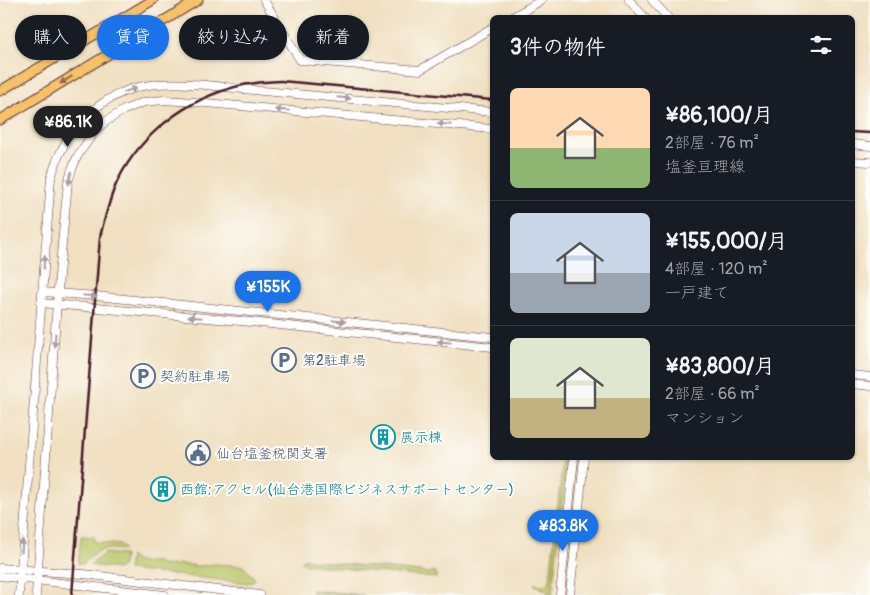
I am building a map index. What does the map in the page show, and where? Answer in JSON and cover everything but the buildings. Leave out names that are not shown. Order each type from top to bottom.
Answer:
[{"type":"main road","points":[[0,91],[153,0]]},
{"type":"main road","points":[[0,120],[198,0]]},
{"type":"street","points":[[264,0],[300,60],[420,70],[490,29]]},
{"type":"street","points":[[516,15],[542,0]]},
{"type":"street","points":[[629,0],[642,15]]},
{"type":"street","points":[[652,0],[665,15]]},
{"type":"street","points":[[19,595],[50,186],[56,161],[63,145],[88,114],[109,98],[144,86],[163,83],[490,112]]},
{"type":"street","points":[[36,595],[57,304],[68,182],[78,154],[95,131],[105,122],[133,106],[151,102],[182,101],[490,129]]},
{"type":"street","points":[[855,144],[870,146]]},
{"type":"street","points":[[855,161],[870,162]]},
{"type":"street","points":[[42,292],[490,337]]},
{"type":"street","points":[[41,303],[490,347]]},
{"type":"street","points":[[855,375],[870,377]]},
{"type":"street","points":[[855,384],[870,386]]},
{"type":"street","points":[[560,595],[574,460]]},
{"type":"street","points":[[570,595],[584,460]]},
{"type":"street","points":[[0,568],[37,581],[165,595]]},
{"type":"street","points":[[0,576],[38,570],[260,595]]},
{"type":"green space","points":[[563,460],[567,460],[552,595],[549,595],[549,592],[534,584],[544,585],[549,583]]},
{"type":"green space","points":[[81,536],[94,537],[94,542],[120,545],[124,550],[102,550],[94,554],[83,564],[78,563]]},
{"type":"green space","points":[[105,553],[124,555],[123,566],[119,569],[90,565]]},
{"type":"green space","points":[[130,556],[140,562],[157,562],[164,565],[199,566],[215,564],[243,566],[255,579],[249,583],[128,570]]},
{"type":"green space","points":[[305,558],[308,560],[430,573],[434,571],[437,577],[304,564],[301,561]]},
{"type":"green space","points":[[312,590],[363,595],[337,595],[312,592]]},
{"type":"railway","points":[[72,595],[100,237],[114,189],[133,155],[160,127],[192,104],[241,85],[281,81],[490,100]]},
{"type":"railway","points":[[855,132],[870,133]]},
{"type":"place","name":"第2駐車場","points":[[284,360]]},
{"type":"place","name":"契約駐車場","points":[[143,376]]},
{"type":"place","name":"展示棟","points":[[383,437]]},
{"type":"place","name":"仙台塩釜税関支署","points":[[198,453]]},
{"type":"place","name":"西館;アクセル(仙台港国際ビジネスサポートセンター)","points":[[163,489]]}]
